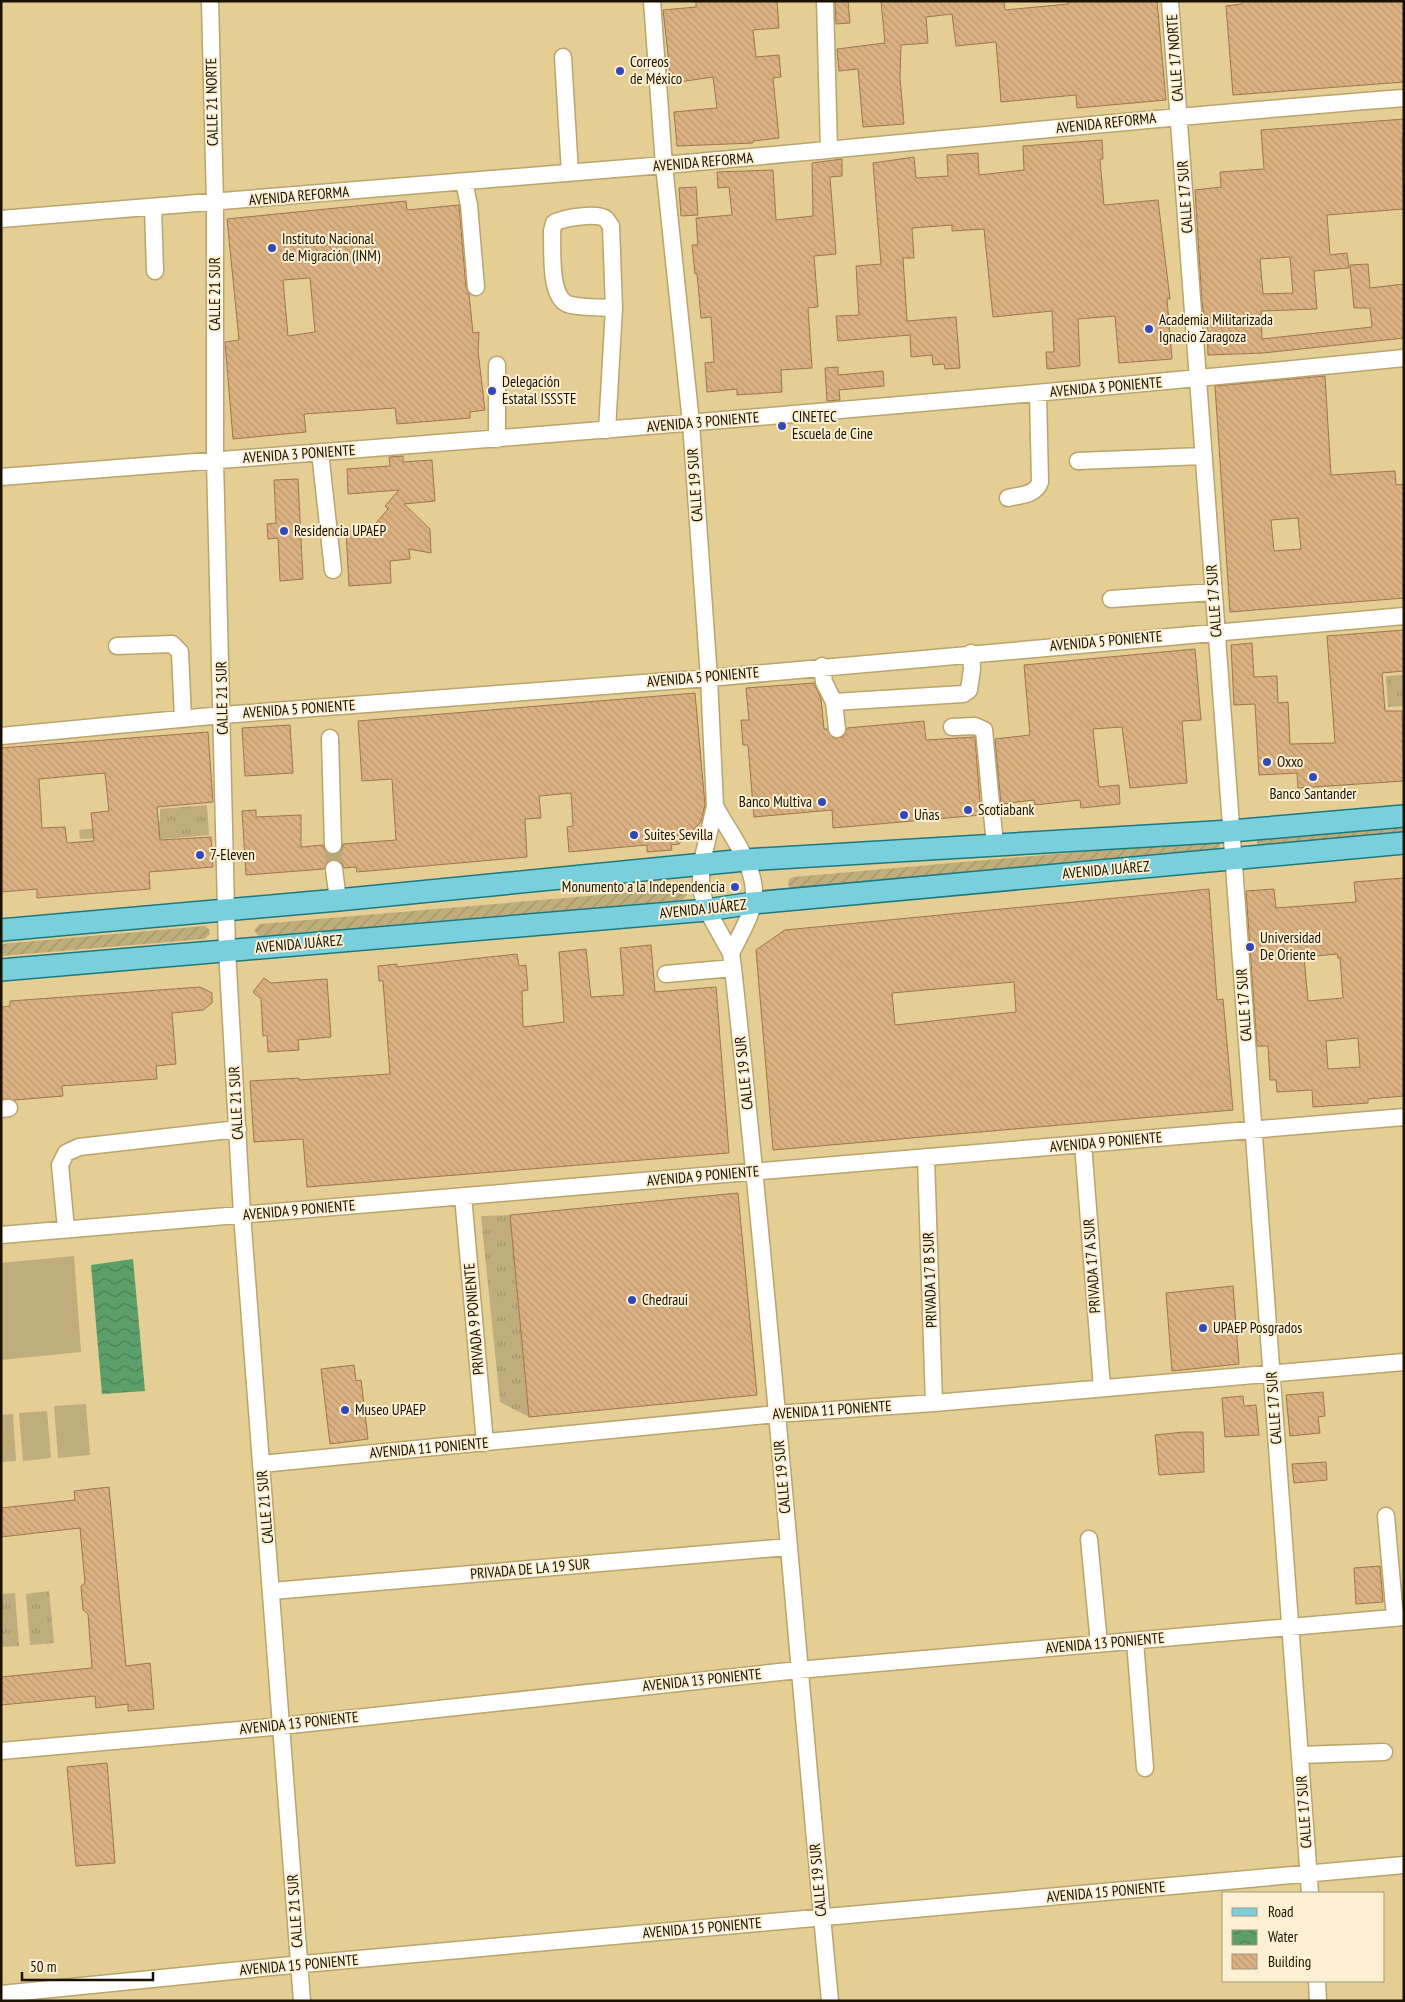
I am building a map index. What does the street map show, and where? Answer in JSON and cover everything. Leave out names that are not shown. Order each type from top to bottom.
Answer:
[{"type":"main road","name":"AVENIDA JUÁREZ","points":[[1,930],[227,911],[700,866],[745,860],[1231,831],[1404,816]]},
{"type":"main road","name":"AVENIDA JUÁREZ","points":[[1,970],[707,910],[753,903],[1404,843]]},
{"type":"street","name":"CALLE 21 NORTE","points":[[210,1],[214,203]]},
{"type":"street","name":"CALLE 19 SUR","points":[[652,1],[664,165],[690,423],[709,678],[715,806],[700,866],[701,889],[707,910],[732,960],[755,1171],[798,1670],[830,2001]]},
{"type":"street","points":[[825,1],[829,150]]},
{"type":"street","name":"CALLE 17 NORTE","points":[[1170,1],[1179,116]]},
{"type":"street","points":[[563,57],[570,173]]},
{"type":"street","name":"AVENIDA REFORMA","points":[[1,219],[664,165],[1179,116],[1404,98]]},
{"type":"street","name":"CALLE 17 SUR","points":[[1179,116],[1310,1892]]},
{"type":"street","points":[[464,182],[469,205],[476,287]]},
{"type":"street","name":"CALLE 21 SUR","points":[[214,203],[215,460],[227,950],[242,1214],[302,2001]]},
{"type":"street","points":[[153,208],[156,271]]},
{"type":"street","points":[[607,430],[614,308],[610,226],[607,219],[600,216],[563,219],[554,223],[552,231],[555,290],[560,300],[569,305],[614,308]]},
{"type":"street","name":"AVENIDA 3 PONIENTE","points":[[1,477],[690,423],[1404,358]]},
{"type":"street","points":[[497,365],[497,439]]},
{"type":"street","points":[[1008,498],[1032,492],[1038,488],[1040,482],[1038,392]]},
{"type":"street","points":[[320,452],[333,570]]},
{"type":"street","points":[[1078,461],[1203,456]]},
{"type":"street","points":[[1111,599],[1195,595],[1213,592]]},
{"type":"street","name":"AVENIDA 5 PONIENTE","points":[[1,736],[222,715],[709,678],[822,666],[1404,616]]},
{"type":"street","points":[[117,646],[172,644],[177,648],[180,652],[183,719]]},
{"type":"street","points":[[834,702],[963,694],[969,690],[971,653]]},
{"type":"street","points":[[822,666],[824,682],[834,702],[837,728]]},
{"type":"street","points":[[952,727],[981,726],[984,730],[995,845]]},
{"type":"street","points":[[330,738],[333,845]]},
{"type":"street","name":"CALLE 19 SUR","points":[[715,806],[745,860],[753,884],[753,903],[732,960]]},
{"type":"street","points":[[334,868],[338,900]]},
{"type":"street","points":[[666,974],[732,960]]},
{"type":"street","name":"AVENIDA 9 PONIENTE","points":[[1,1235],[1404,1117]]},
{"type":"street","points":[[66,1229],[60,1165],[66,1153],[79,1147],[238,1130]]},
{"type":"street","name":"PRIVADA 17 A SUR","points":[[1083,1144],[1102,1388]]},
{"type":"street","name":"PRIVADA 17 B SUR","points":[[926,1157],[934,1403]]},
{"type":"street","name":"PRIVADA 9 PONIENTE","points":[[463,1196],[485,1443]]},
{"type":"street","name":"AVENIDA 11 PONIENTE","points":[[261,1464],[776,1414],[934,1403],[1404,1362]]},
{"type":"street","points":[[1386,1516],[1399,1617]]},
{"type":"street","points":[[1089,1539],[1099,1644]]},
{"type":"street","name":"PRIVADA DE LA 19 SUR","points":[[272,1591],[788,1547]]},
{"type":"street","name":"AVENIDA 13 PONIENTE","points":[[1,1751],[281,1726],[798,1670],[1399,1617]]},
{"type":"street","points":[[1136,1641],[1145,1768]]},
{"type":"street","points":[[1300,1755],[1384,1752]]},
{"type":"street","name":"AVENIDA 15 PONIENTE","points":[[1,1994],[298,1965],[1404,1865]]},
{"type":"street","points":[[1317,1982],[1318,2001]]},
{"type":"green space","points":[[1404,675],[1404,706],[1388,707],[1386,676]]},
{"type":"green space","points":[[207,805],[209,835],[103,844],[103,838],[80,839],[79,830],[160,821],[160,809]]},
{"type":"green space","points":[[1404,823],[1404,836],[1258,846],[1257,842],[1258,838]]},
{"type":"green space","points":[[1215,840],[1220,844],[1219,851],[792,889],[788,885],[789,879],[793,877]]},
{"type":"green space","points":[[682,888],[687,891],[687,895],[682,900],[259,937],[254,930],[260,924]]},
{"type":"green space","points":[[205,926],[209,929],[210,934],[204,939],[1,956],[1,944]]},
{"type":"green space","points":[[510,1215],[529,1417],[500,1402],[481,1216]]},
{"type":"green space","points":[[74,1256],[81,1352],[1,1360],[1,1263]]},
{"type":"green space","points":[[86,1404],[90,1455],[58,1458],[54,1406]]},
{"type":"green space","points":[[47,1411],[51,1458],[23,1461],[19,1413]]},
{"type":"green space","points":[[13,1414],[16,1461],[1,1462],[1,1415]]},
{"type":"green space","points":[[49,1591],[54,1643],[30,1645],[26,1594]]},
{"type":"green space","points":[[15,1593],[19,1646],[1,1647],[1,1594]]},
{"type":"water","points":[[133,1259],[145,1391],[102,1394],[91,1265]]},
{"type":"building","points":[[696,1],[777,1],[779,28],[753,30],[756,57],[779,55],[781,77],[773,78],[779,138],[753,141],[753,143],[677,146],[674,112],[717,108],[713,77],[672,83],[671,80],[663,10],[696,7]]},
{"type":"building","points":[[835,1],[848,1],[850,23],[836,24]]},
{"type":"building","points":[[881,1],[1004,1],[1005,10],[1068,4],[1068,1],[1157,1],[1166,100],[1077,108],[1076,95],[1001,102],[996,42],[956,46],[952,14],[926,17],[928,43],[901,45],[900,78],[904,124],[863,127],[858,69],[839,71],[837,49],[885,43]]},
{"type":"building","points":[[1242,1],[1404,1],[1404,82],[1233,95],[1226,6],[1242,4]]},
{"type":"building","points":[[1404,119],[1404,137],[1402,137],[1404,209],[1327,215],[1330,255],[1347,253],[1349,268],[1314,271],[1317,309],[1261,311],[1262,339],[1372,327],[1370,308],[1354,308],[1350,265],[1368,264],[1370,288],[1404,284],[1404,338],[1263,353],[1208,355],[1207,316],[1204,316],[1202,302],[1195,190],[1221,187],[1220,172],[1264,169],[1261,130]],"holes":[[[1290,257],[1293,293],[1263,294],[1260,259]]]},
{"type":"building","points":[[1102,140],[1103,159],[1100,159],[1104,205],[1158,200],[1170,299],[1167,299],[1172,359],[1119,363],[1115,316],[1078,319],[1080,366],[1047,369],[1046,352],[1054,352],[1052,311],[993,317],[984,229],[952,231],[952,225],[912,228],[914,258],[903,258],[907,321],[956,317],[960,368],[945,369],[944,364],[933,365],[932,355],[911,357],[910,335],[838,341],[836,316],[859,315],[856,266],[881,264],[873,163],[914,157],[916,178],[948,176],[947,155],[978,153],[979,175],[1024,170],[1023,146]]},
{"type":"building","points":[[842,159],[842,176],[830,177],[836,254],[814,256],[818,307],[808,308],[812,368],[781,370],[782,392],[737,395],[737,389],[707,392],[705,363],[714,362],[711,317],[701,318],[697,273],[695,274],[692,245],[698,245],[696,218],[732,215],[729,187],[718,188],[717,172],[773,170],[776,220],[813,216],[812,163]]},
{"type":"building","points":[[696,187],[698,215],[681,216],[679,188]]},
{"type":"building","points":[[406,201],[407,210],[459,205],[466,288],[469,294],[473,333],[479,332],[478,351],[485,410],[470,412],[470,418],[397,424],[395,408],[304,414],[306,432],[233,439],[225,342],[239,340],[227,219]],"holes":[[[310,278],[315,332],[288,336],[283,280]]]},
{"type":"building","points":[[838,367],[838,375],[883,371],[884,386],[839,390],[840,400],[827,401],[825,368]]},
{"type":"building","points":[[1325,376],[1331,475],[1395,471],[1396,485],[1404,484],[1404,598],[1230,612],[1215,386]],"holes":[[[1298,518],[1301,549],[1274,551],[1271,520]]]},
{"type":"building","points":[[403,456],[403,462],[432,460],[435,501],[404,504],[430,529],[431,553],[409,549],[410,559],[390,561],[391,583],[349,586],[346,531],[371,529],[388,509],[385,506],[399,490],[348,494],[347,469],[390,466],[389,457]]},
{"type":"building","name":"Residencia UPAEP","points":[[298,479],[303,579],[280,581],[278,538],[268,539],[267,524],[276,523],[274,480]]},
{"type":"building","points":[[1404,630],[1404,671],[1382,673],[1385,711],[1402,711],[1404,781],[1298,788],[1297,773],[1259,775],[1255,704],[1234,705],[1231,645],[1252,643],[1254,677],[1277,676],[1278,703],[1288,702],[1290,744],[1335,743],[1327,636]]},
{"type":"building","points":[[1195,649],[1201,720],[1182,721],[1187,783],[1130,788],[1122,727],[1093,729],[1099,787],[1119,785],[1120,804],[1081,808],[1080,800],[1035,805],[1034,800],[1001,804],[995,739],[1030,735],[1024,665]]},
{"type":"building","points":[[814,683],[821,699],[824,729],[827,729],[833,738],[843,737],[847,728],[924,721],[926,740],[975,737],[981,815],[833,828],[832,810],[754,817],[748,745],[743,745],[741,720],[749,720],[746,688]]},
{"type":"building","points":[[695,693],[705,805],[701,822],[679,844],[671,845],[672,850],[647,852],[647,845],[569,852],[567,827],[573,826],[571,793],[539,796],[541,818],[525,819],[527,857],[357,872],[356,867],[344,868],[342,863],[333,859],[328,861],[324,869],[246,875],[242,811],[256,810],[256,817],[301,815],[301,847],[323,845],[325,851],[333,855],[342,850],[343,844],[396,840],[392,779],[362,781],[358,721]]},
{"type":"building","points":[[290,725],[293,773],[245,776],[242,728]]},
{"type":"building","points":[[208,732],[213,802],[157,807],[160,840],[211,837],[213,867],[149,872],[150,889],[37,898],[37,889],[1,892],[1,748]],"holes":[[[105,773],[109,811],[91,813],[94,841],[67,843],[65,827],[42,828],[39,779]]]},
{"type":"building","points":[[1404,878],[1404,1096],[1368,1099],[1368,1103],[1313,1107],[1312,1090],[1277,1092],[1276,1080],[1270,1080],[1268,1046],[1257,1046],[1246,891],[1274,889],[1276,908],[1356,902],[1354,882]],"holes":[[[1337,954],[1338,958],[1340,958],[1343,998],[1308,1001],[1304,957]],[[1358,1038],[1360,1067],[1328,1069],[1326,1041]]]},
{"type":"building","points":[[1209,889],[1217,1000],[1223,999],[1233,1110],[773,1150],[756,950],[785,930]],"holes":[[[1014,982],[1016,1012],[895,1025],[892,993]]]},
{"type":"building","points":[[651,945],[655,992],[716,987],[729,1153],[307,1187],[303,1139],[254,1142],[250,1081],[390,1074],[383,981],[379,981],[378,966],[397,964],[397,967],[517,954],[519,966],[526,965],[528,990],[522,991],[523,1027],[564,1022],[559,952],[586,949],[591,997],[624,995],[620,948]]},
{"type":"building","points":[[264,978],[271,983],[327,979],[331,1037],[298,1040],[299,1050],[268,1052],[267,1035],[263,1036],[261,999],[253,992]]},
{"type":"building","points":[[200,987],[212,993],[212,1003],[203,1010],[172,1013],[176,1064],[156,1066],[157,1079],[62,1086],[63,1096],[15,1100],[1,1099],[1,1007],[10,1006],[10,1001]]},
{"type":"building","points":[[738,1193],[757,1395],[529,1417],[510,1215]]},
{"type":"building","name":"UPAEP Posgrados","points":[[1233,1286],[1239,1364],[1172,1371],[1166,1293]]},
{"type":"building","name":"Museo UPAEP","points":[[354,1365],[356,1381],[361,1380],[368,1439],[330,1444],[321,1369]]},
{"type":"building","points":[[1323,1392],[1325,1416],[1318,1417],[1320,1433],[1290,1436],[1286,1395]]},
{"type":"building","points":[[1243,1396],[1244,1406],[1256,1405],[1259,1435],[1225,1437],[1222,1398]]},
{"type":"building","points":[[1203,1432],[1204,1472],[1159,1475],[1155,1435]]},
{"type":"building","points":[[1326,1462],[1327,1480],[1294,1483],[1292,1464]]},
{"type":"building","points":[[109,1487],[126,1666],[150,1663],[154,1709],[128,1711],[128,1704],[96,1708],[95,1696],[1,1705],[1,1677],[92,1668],[88,1614],[83,1610],[81,1586],[85,1583],[80,1528],[1,1537],[1,1508],[75,1500],[74,1491]]},
{"type":"building","points":[[1380,1566],[1383,1602],[1356,1604],[1354,1568]]},
{"type":"building","points":[[107,1763],[115,1863],[76,1866],[67,1767]]},
{"type":"tunnel","points":[[333,845],[334,869]]},
{"type":"place","name":"Correos de México","points":[[620,71]]},
{"type":"place","name":"Instituto Nacional de Migración (INM)","points":[[272,248]]},
{"type":"place","name":"Academia Militarizada Ignacio Zaragoza","points":[[1149,329]]},
{"type":"place","name":"Delegación Estatal ISSSTE","points":[[492,391]]},
{"type":"place","name":"CINETEC Escuela de Cine","points":[[782,426]]},
{"type":"place","name":"Residencia UPAEP","points":[[284,531]]},
{"type":"place","name":"Oxxo","points":[[1267,762]]},
{"type":"place","name":"Banco Santander","points":[[1313,777]]},
{"type":"place","name":"Banco Multiva","points":[[822,802]]},
{"type":"place","name":"Scotiabank","points":[[968,810]]},
{"type":"place","name":"Uñas","points":[[904,815]]},
{"type":"place","name":"Suites Sevilla","points":[[634,835]]},
{"type":"place","name":"7-Eleven","points":[[200,855]]},
{"type":"place","name":"Monumento a la Independencia","points":[[735,887]]},
{"type":"place","name":"Universidad De Oriente","points":[[1250,947]]},
{"type":"place","name":"Chedraui","points":[[632,1300]]},
{"type":"place","name":"UPAEP Posgrados","points":[[1203,1328]]},
{"type":"place","name":"Museo UPAEP","points":[[345,1410]]}]
